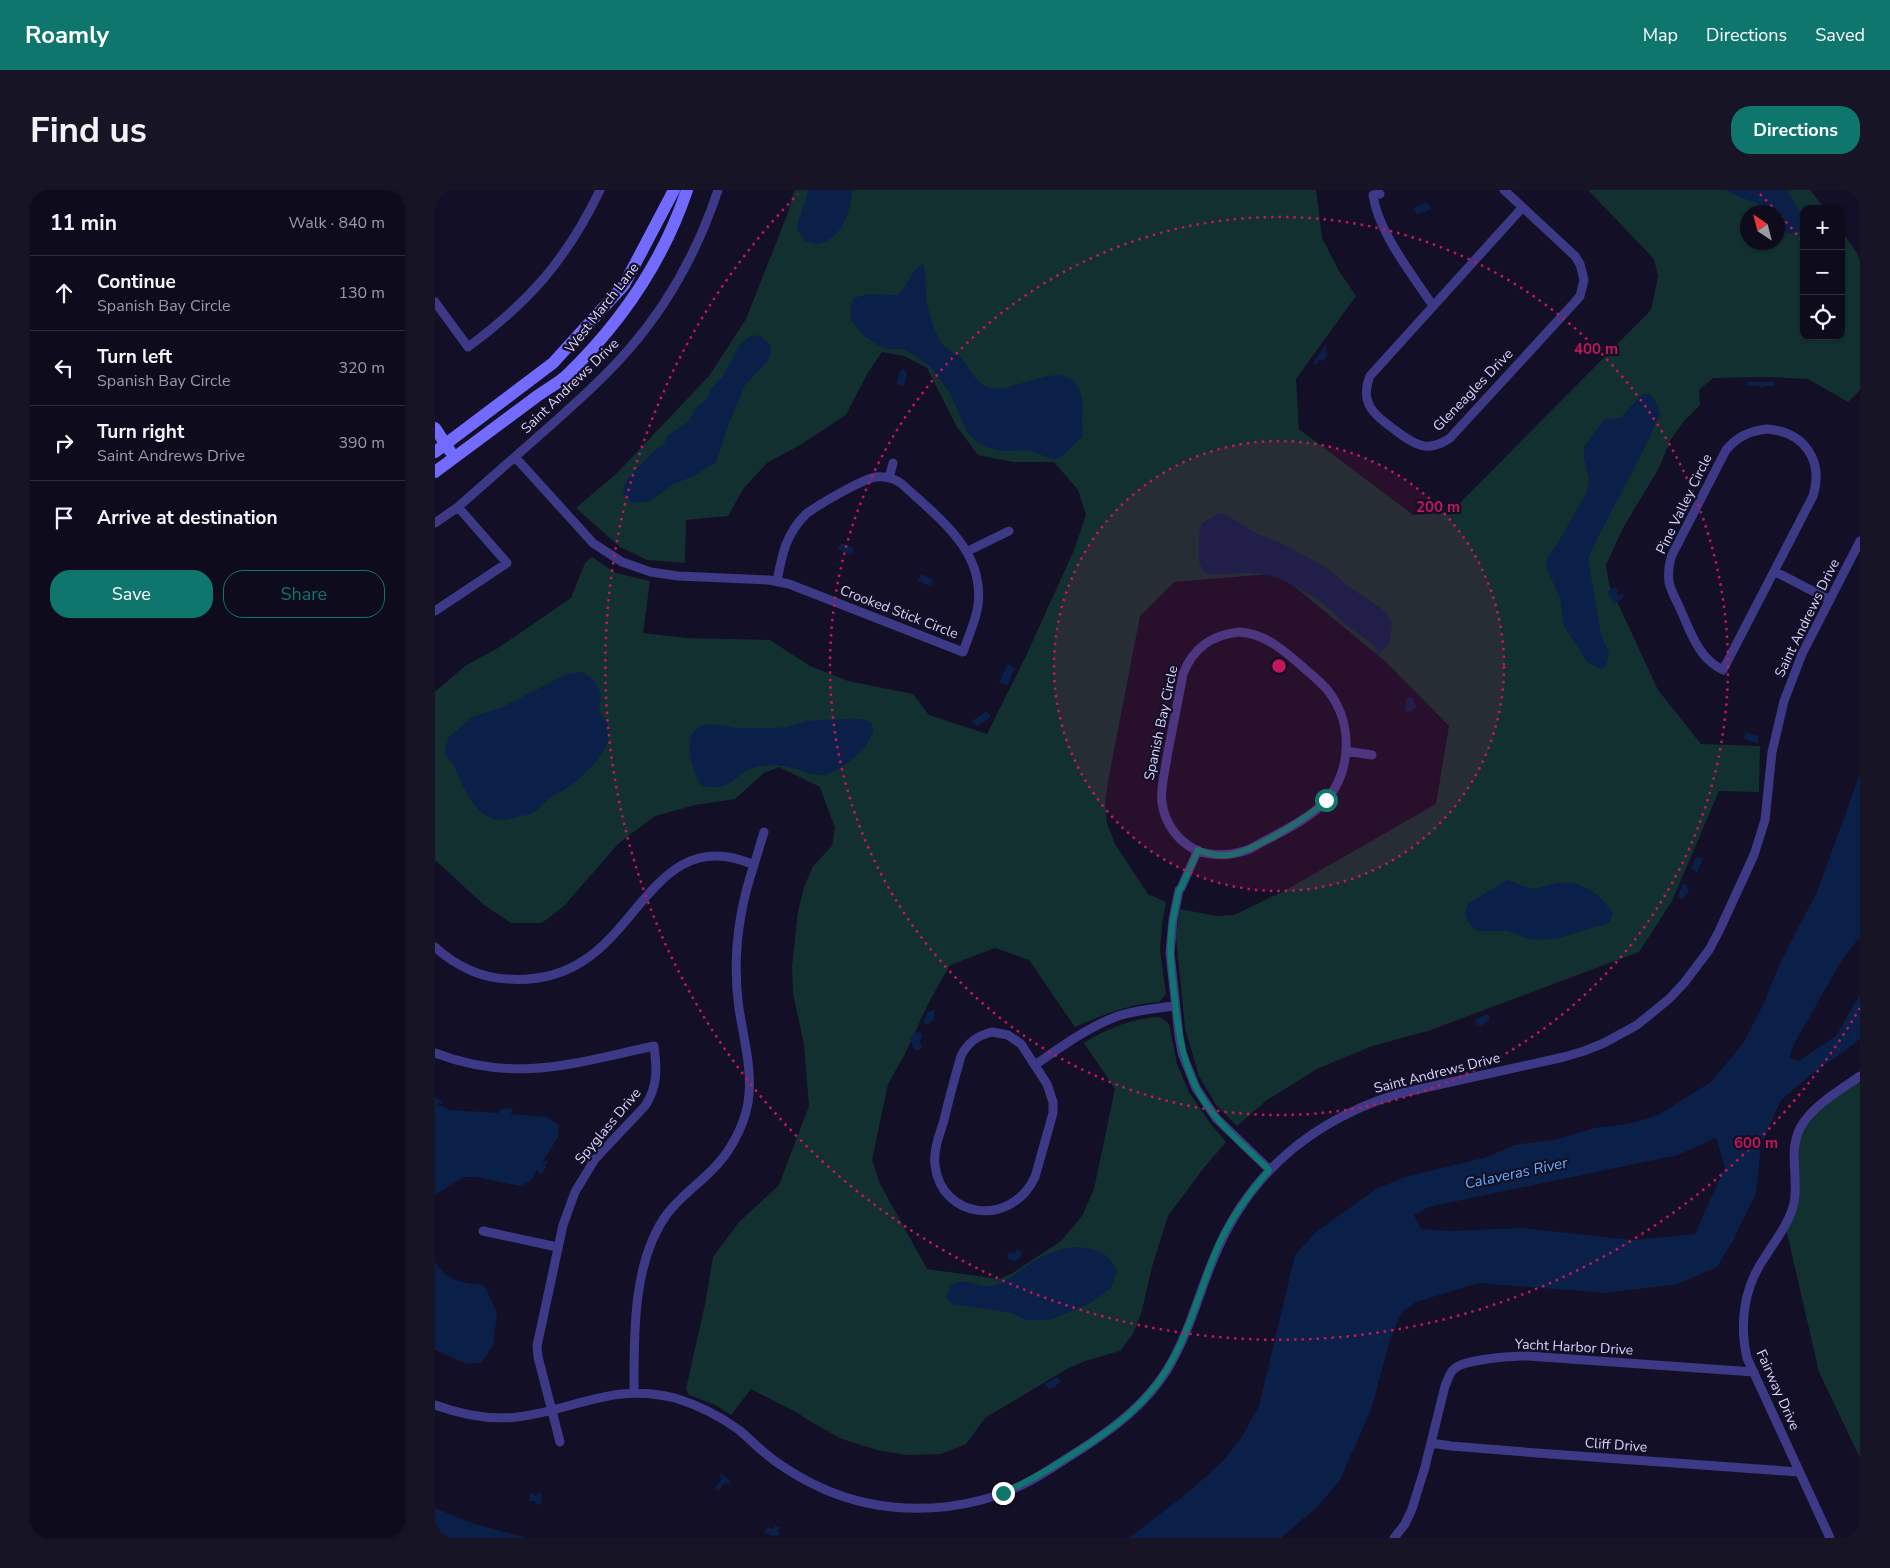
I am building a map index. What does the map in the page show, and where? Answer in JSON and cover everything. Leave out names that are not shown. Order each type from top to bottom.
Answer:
[{"type":"main road","name":"West March Lane","points":[[440,448],[553,363],[624,285],[674,190]]},
{"type":"main road","name":"West March Lane","points":[[435,472],[565,377],[599,340],[635,293],[657,260],[687,190]]},
{"type":"main road","points":[[435,428],[440,448],[455,457]]},
{"type":"street","points":[[435,302],[468,347],[511,313],[547,275],[577,235],[600,190]]},
{"type":"street","name":"Saint Andrews Drive","points":[[435,523],[458,507],[611,370],[650,323],[680,276],[694,250],[718,190]]},
{"type":"street","name":"Gleneagles Drive","points":[[1504,190],[1575,256],[1581,264],[1584,280],[1580,296],[1450,438],[1437,445],[1423,446],[1409,441],[1377,416],[1368,403],[1367,382],[1374,369],[1522,208]]},
{"type":"street","points":[[1380,194],[1373,195],[1381,225],[1433,306]]},
{"type":"street","name":"Pine Valley Circle","points":[[1767,429],[1785,432],[1802,442],[1812,458],[1816,474],[1813,496],[1774,571],[1723,670],[1721,669],[1707,659],[1694,641],[1671,590],[1669,563],[1726,450],[1740,437],[1757,430],[1767,429]]},
{"type":"street","name":"Crooked Stick Circle","points":[[515,457],[583,534],[607,554],[622,562],[651,572],[668,575],[777,581],[963,652],[976,618],[979,592],[975,570],[968,551],[954,533],[902,484],[889,478]]},
{"type":"street","points":[[777,581],[783,549],[787,539],[805,514],[868,479],[875,477],[889,478],[893,464]]},
{"type":"street","points":[[435,612],[507,564],[458,507]]},
{"type":"street","points":[[968,551],[1009,531]]},
{"type":"street","name":"Saint Andrews Drive","points":[[435,1406],[468,1415],[498,1418],[525,1415],[601,1396],[633,1393],[672,1398],[706,1410],[738,1430],[772,1459],[814,1485],[847,1498],[887,1506],[925,1508],[967,1504],[1003,1493],[1041,1475],[1113,1428],[1142,1402],[1155,1387],[1166,1371],[1181,1342],[1221,1241],[1243,1203],[1269,1170],[1309,1136],[1355,1110],[1397,1094],[1564,1057],[1604,1043],[1637,1025],[1684,984],[1709,950],[1754,855],[1765,820],[1772,752],[1783,701],[1802,654],[1860,541]]},
{"type":"street","points":[[1774,571],[1829,600]]},
{"type":"street","name":"Spanish Bay Circle","points":[[1239,632],[1259,635],[1276,645],[1321,682],[1329,692],[1341,714],[1346,732],[1346,751],[1343,768],[1333,790],[1317,809],[1308,816],[1239,853],[1218,856],[1198,850],[1181,840],[1168,822],[1162,801],[1162,789],[1183,674],[1193,654],[1208,641],[1223,634],[1239,632]]},
{"type":"street","points":[[1346,751],[1372,755]]},
{"type":"street","points":[[633,1393],[636,1306],[652,1243],[666,1215],[677,1202],[710,1172],[730,1148],[741,1126],[748,1103],[749,1072],[736,985],[735,960],[741,910],[764,832]]},
{"type":"street","points":[[1198,850],[1179,890],[1173,920],[1170,953],[1175,1006],[1183,1053],[1196,1088],[1216,1118],[1269,1170]]},
{"type":"street","points":[[435,947],[462,966],[488,976],[518,980],[545,977],[573,967],[598,951],[657,884],[677,867],[711,857],[735,858],[754,864]]},
{"type":"street","points":[[1035,1065],[1102,1023],[1135,1012],[1175,1006]]},
{"type":"street","points":[[1000,1033],[1008,1035],[1021,1044],[1035,1065],[1051,1093],[1053,1113],[1031,1186],[1019,1200],[1001,1209],[983,1211],[964,1206],[955,1200],[941,1184],[937,1174],[935,1156],[965,1049],[983,1034],[1000,1033]]},
{"type":"street","name":"Spyglass Drive","points":[[435,1053],[452,1060],[483,1067],[533,1070],[654,1046],[657,1080],[651,1097],[645,1106],[607,1144],[584,1176],[568,1208],[557,1247],[537,1346],[537,1357],[560,1442]]},
{"type":"street","name":"Fairway Drive","points":[[1830,1538],[1747,1358],[1743,1336],[1744,1312],[1748,1290],[1754,1274],[1785,1224],[1794,1202],[1794,1152],[1800,1128],[1819,1106],[1860,1076]]},
{"type":"street","points":[[483,1231],[557,1247]]},
{"type":"street","name":"Yacht Harbor Drive","points":[[1396,1536],[1405,1524],[1412,1508],[1449,1375],[1454,1368],[1463,1364],[1503,1357],[1528,1356],[1754,1372]]},
{"type":"street","name":"Cliff Drive","points":[[1431,1443],[1527,1453],[1799,1472]]},
{"type":"street","points":[[1396,1536],[1407,1538]]},
{"type":"green space","points":[[794,190],[1316,190],[1322,238],[1339,271],[1356,296],[1296,379],[1299,429],[1413,515],[1451,512],[1651,310],[1658,276],[1654,259],[1588,190],[1810,190],[1822,205],[1800,205],[1800,340],[1845,340],[1845,236],[1857,253],[1860,261],[1860,390],[1848,402],[1808,379],[1771,377],[1713,378],[1699,390],[1700,405],[1684,421],[1670,441],[1659,468],[1623,528],[1606,565],[1609,584],[1658,690],[1701,744],[1760,746],[1759,792],[1719,791],[1672,901],[1639,952],[1428,1031],[1372,1046],[1317,1069],[1267,1100],[1237,1126],[1216,1105],[1199,1076],[1185,1028],[1176,937],[1180,909],[1217,916],[1234,915],[1286,890],[1436,804],[1449,726],[1385,661],[1284,578],[1269,574],[1174,582],[1140,616],[1105,802],[1107,823],[1115,844],[1148,894],[1166,902],[1160,950],[1166,994],[1159,1002],[1106,1014],[1075,1027],[1029,960],[995,948],[950,965],[929,1002],[904,1056],[888,1084],[872,1160],[880,1184],[927,1269],[999,1279],[1011,1274],[1061,1241],[1082,1216],[1094,1189],[1115,1089],[1084,1043],[1121,1025],[1140,1019],[1160,1017],[1169,1024],[1177,1064],[1189,1092],[1210,1123],[1226,1142],[1168,1216],[1152,1267],[1141,1314],[1133,1334],[1120,1351],[1085,1361],[1067,1369],[985,1418],[966,1444],[941,1454],[907,1455],[877,1450],[842,1439],[751,1389],[731,1415],[715,1405],[689,1395],[686,1389],[705,1304],[713,1257],[739,1222],[779,1185],[809,1106],[804,1045],[793,993],[792,966],[798,911],[804,887],[813,866],[832,846],[835,828],[820,787],[779,767],[764,773],[735,799],[695,805],[655,816],[619,843],[564,906],[542,923],[511,923],[484,905],[435,860],[435,692],[465,666],[498,648],[571,598],[585,563],[592,557],[616,573],[650,581],[643,633],[687,638],[770,640],[810,666],[848,681],[913,694],[929,715],[987,734],[1025,658],[1074,550],[1086,515],[1078,490],[1054,462],[1013,462],[978,455],[957,427],[927,368],[904,356],[882,352],[867,374],[846,415],[800,445],[767,463],[744,488],[728,516],[686,520],[685,563],[647,560],[620,547],[576,508],[616,474],[709,376],[746,319],[788,213]]},
{"type":"green space","points":[[1860,1075],[1860,1458],[1819,1372],[1785,1224],[1794,1202],[1800,1128],[1819,1106]]},
{"type":"water","points":[[808,190],[852,190],[844,223],[834,236],[818,244],[805,241],[797,230]]},
{"type":"water","points":[[1727,190],[1787,190],[1800,212],[1800,231],[1791,234],[1785,230],[1785,205],[1760,205]]},
{"type":"water","points":[[1427,202],[1431,209],[1417,215],[1414,208]]},
{"type":"water","points":[[923,264],[928,307],[938,336],[945,347],[961,358],[981,383],[995,389],[1047,376],[1059,375],[1069,378],[1077,386],[1083,403],[1082,437],[1062,456],[1054,460],[1029,450],[1002,451],[989,448],[977,442],[968,433],[949,392],[930,366],[904,349],[886,349],[878,345],[863,335],[852,321],[850,311],[854,298],[867,294],[897,295],[915,270]]},
{"type":"water","points":[[759,335],[770,345],[771,353],[766,363],[745,385],[716,462],[692,477],[673,484],[650,501],[633,503],[625,498],[623,488],[630,476],[653,452],[664,444],[667,436],[688,422],[696,408],[706,400],[712,387],[722,377],[740,345],[749,337]]},
{"type":"water","points":[[1325,346],[1327,348],[1325,351],[1328,354],[1323,361],[1319,360],[1316,365],[1313,363]]},
{"type":"water","points":[[903,369],[907,373],[904,386],[896,384]]},
{"type":"water","points":[[1748,382],[1774,382],[1775,386],[1764,386],[1761,388],[1759,386],[1748,386]]},
{"type":"water","points":[[1643,394],[1650,394],[1656,402],[1660,414],[1588,559],[1601,635],[1609,652],[1606,666],[1601,669],[1588,663],[1564,626],[1560,598],[1546,567],[1548,556],[1587,492],[1589,480],[1584,447],[1605,419],[1620,418]]},
{"type":"water","points":[[1224,513],[1257,534],[1279,542],[1326,567],[1348,586],[1379,607],[1392,622],[1390,643],[1378,655],[1375,646],[1345,624],[1318,599],[1285,581],[1267,574],[1211,575],[1203,571],[1199,562],[1199,535],[1202,523],[1218,514]]},
{"type":"water","points":[[841,543],[854,548],[851,555],[838,549]]},
{"type":"water","points":[[921,574],[934,580],[930,586],[918,581]]},
{"type":"water","points":[[1615,587],[1618,589],[1617,594],[1623,594],[1624,597],[1614,604],[1608,592]]},
{"type":"water","points":[[1008,664],[1015,668],[1007,686],[999,682]]},
{"type":"water","points":[[582,672],[596,683],[600,693],[599,711],[608,724],[610,733],[604,751],[575,782],[551,797],[530,815],[507,820],[490,818],[470,798],[453,764],[448,759],[445,753],[448,738],[472,717],[500,708],[567,674]]},
{"type":"water","points":[[1409,697],[1413,698],[1416,707],[1411,711],[1405,711],[1406,699]]},
{"type":"water","points":[[987,711],[991,717],[976,726],[972,721]]},
{"type":"water","points":[[859,719],[871,723],[873,730],[871,737],[856,756],[828,774],[813,774],[781,766],[761,766],[745,771],[728,784],[713,787],[702,786],[692,766],[689,749],[690,741],[692,734],[701,726],[712,724],[741,728],[776,728],[814,720]]},
{"type":"water","points":[[1746,732],[1759,736],[1757,744],[1744,738]]},
{"type":"water","name":"Calaveras River","points":[[1860,774],[1860,940],[1858,939],[1842,960],[1794,1044],[1789,1057],[1799,1061],[1836,1036],[1860,994],[1860,1038],[1781,1100],[1761,1145],[1756,1193],[1733,1240],[1717,1267],[1678,1284],[1607,1293],[1479,1283],[1416,1302],[1401,1313],[1389,1343],[1372,1407],[1340,1480],[1319,1505],[1281,1538],[1129,1538],[1191,1490],[1225,1459],[1241,1438],[1259,1406],[1295,1255],[1316,1232],[1376,1189],[1405,1177],[1487,1157],[1514,1145],[1558,1139],[1595,1128],[1631,1123],[1658,1115],[1711,1082],[1744,1042],[1762,1007],[1782,959],[1817,892]],"holes":[[[1716,1138],[1725,1167],[1695,1234],[1633,1240],[1522,1228],[1449,1231],[1421,1229],[1414,1215],[1428,1207],[1678,1155]]]},
{"type":"water","points":[[1697,856],[1703,859],[1697,872],[1691,869]]},
{"type":"water","points":[[1507,880],[1532,888],[1567,882],[1575,883],[1597,895],[1613,914],[1610,922],[1603,926],[1559,938],[1528,939],[1508,931],[1477,931],[1468,922],[1465,913],[1468,904]]},
{"type":"water","points":[[1683,884],[1686,884],[1689,892],[1681,900],[1678,895]]},
{"type":"water","points":[[935,1009],[934,1019],[929,1024],[925,1024],[923,1021],[928,1012]]},
{"type":"water","points":[[1489,1015],[1489,1021],[1480,1026],[1476,1024],[1475,1020]]},
{"type":"water","points":[[918,1032],[922,1035],[920,1042],[922,1047],[919,1050],[914,1050],[910,1039],[913,1034]]},
{"type":"water","points":[[435,1097],[443,1102],[437,1104],[450,1110],[498,1113],[502,1109],[511,1108],[513,1111],[510,1114],[547,1117],[559,1125],[558,1137],[542,1163],[548,1162],[545,1164],[546,1167],[542,1174],[537,1170],[531,1181],[520,1186],[477,1177],[464,1177],[435,1195]]},
{"type":"water","points":[[1078,1247],[1096,1250],[1106,1255],[1117,1270],[1111,1288],[1087,1305],[1049,1320],[1026,1320],[1012,1313],[952,1304],[946,1297],[954,1284],[959,1282],[985,1286],[996,1285],[1044,1256],[1064,1249]]},
{"type":"water","points":[[1019,1249],[1022,1255],[1016,1261],[1009,1260],[1007,1255],[1011,1252],[1015,1254]]},
{"type":"water","points":[[435,1262],[451,1278],[462,1282],[484,1285],[497,1313],[493,1346],[481,1363],[467,1364],[435,1350]]},
{"type":"water","points":[[1057,1377],[1061,1382],[1056,1385],[1056,1388],[1049,1389],[1045,1384]]},
{"type":"water","points":[[721,1474],[731,1481],[729,1484],[725,1482],[719,1491],[715,1488],[722,1479],[719,1476]]},
{"type":"water","points":[[539,1492],[542,1494],[541,1504],[538,1505],[534,1501],[529,1501],[530,1494],[532,1493],[536,1496]]},
{"type":"water","points":[[435,1508],[474,1524],[528,1538],[435,1538]]},
{"type":"water","points":[[775,1526],[780,1527],[777,1532],[780,1532],[779,1535],[774,1536],[764,1533],[766,1527],[774,1529]]},
{"type":"route","points":[[1003,1493],[1041,1475],[1113,1428],[1128,1416],[1155,1387],[1166,1371],[1184,1336],[1213,1260],[1231,1221],[1269,1170],[1216,1118],[1205,1104],[1188,1071],[1179,1036],[1171,967],[1170,953],[1173,920],[1179,890],[1198,850],[1218,856],[1239,853],[1250,849],[1308,816],[1326,800]]}]
